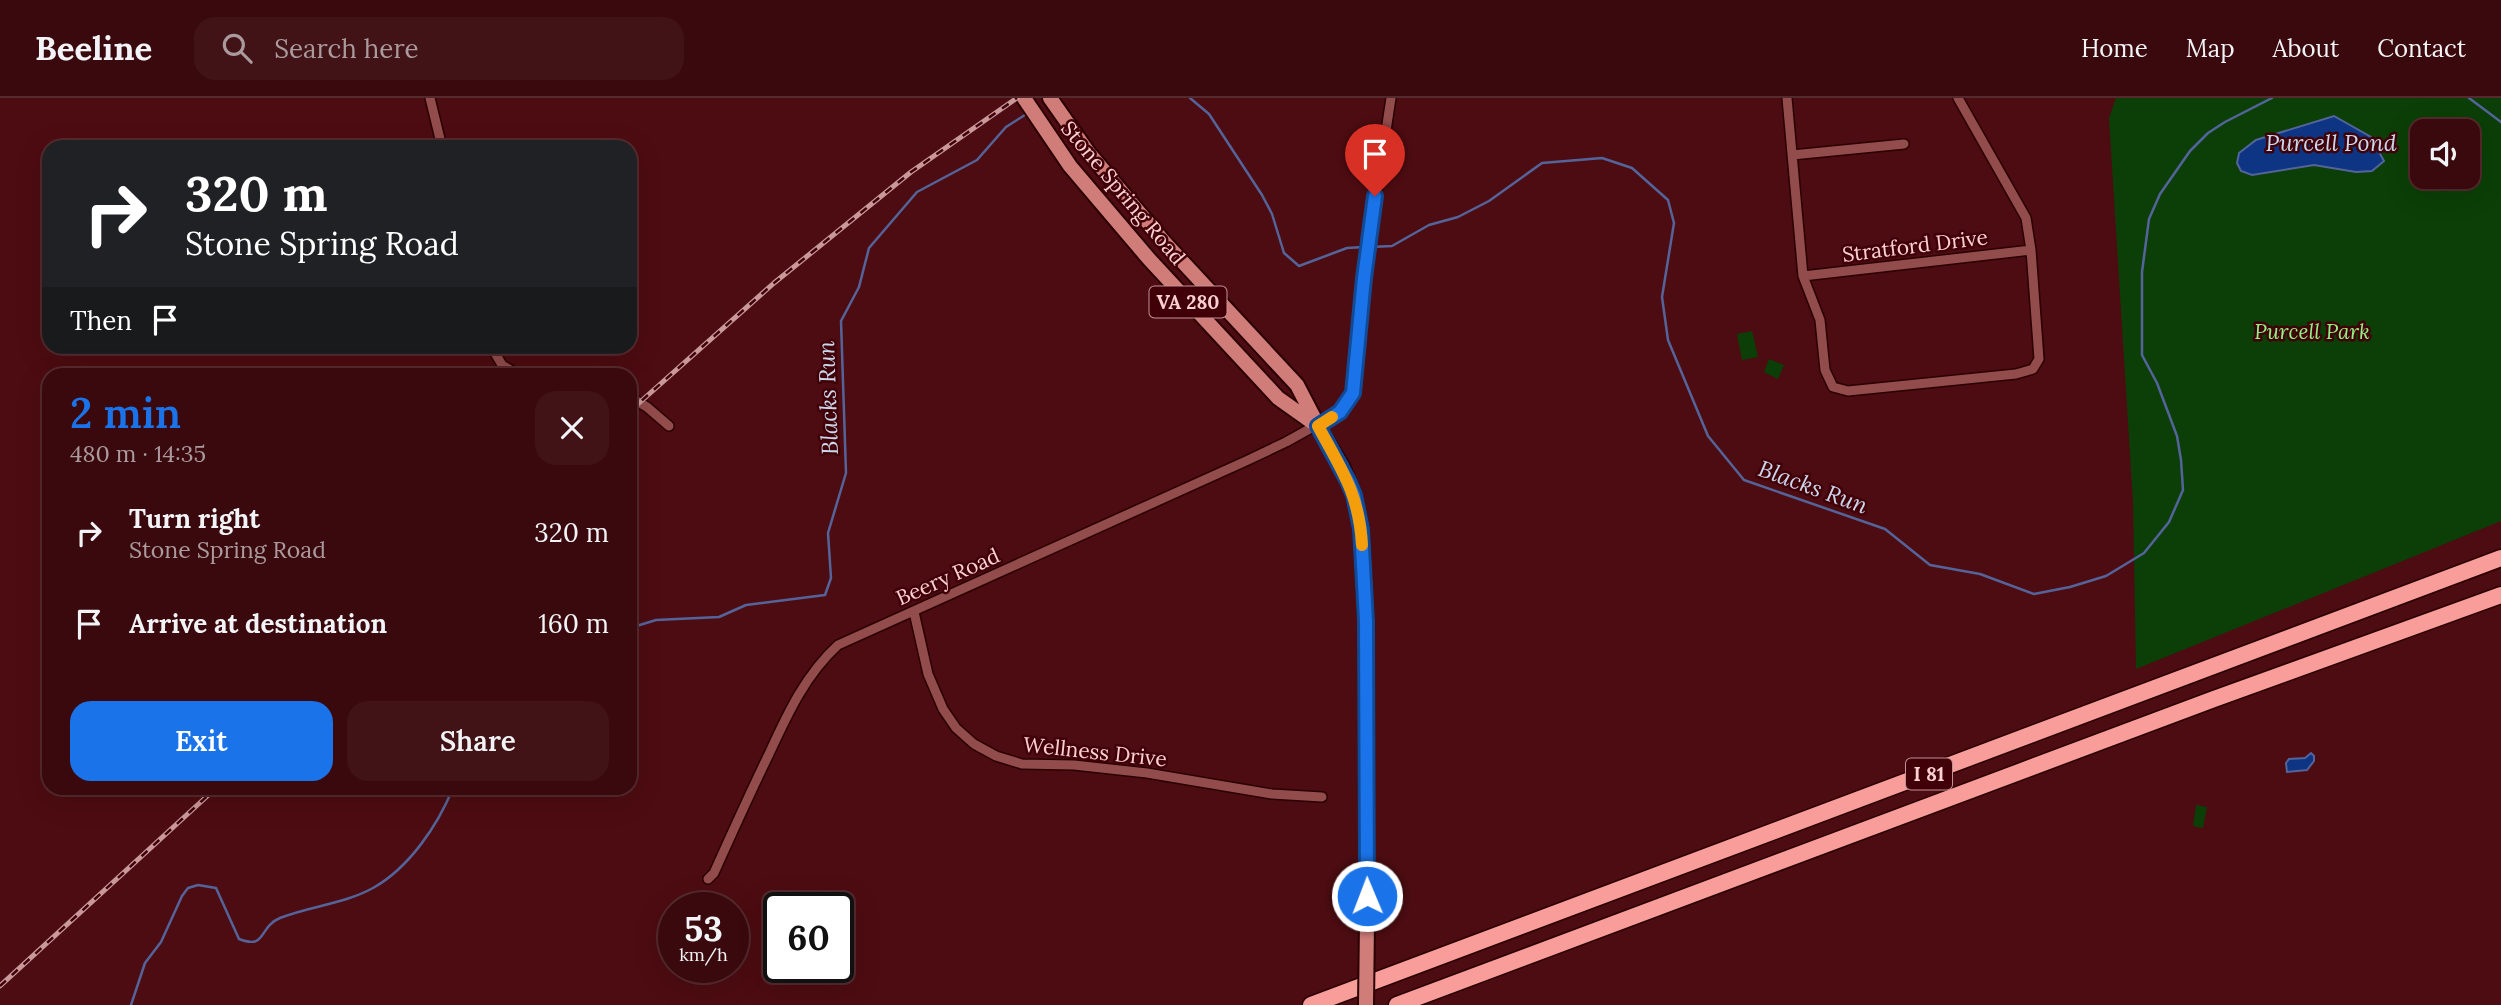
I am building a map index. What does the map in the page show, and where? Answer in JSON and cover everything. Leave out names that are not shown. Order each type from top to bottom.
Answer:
[{"type":"highway","name":"I 81","points":[[1311,1005],[2501,558]]},
{"type":"highway","name":"I 81","points":[[1397,1005],[2501,595]]},
{"type":"main road","name":"Stone Spring Road","points":[[1024,98],[1070,166],[1149,259],[1278,398],[1318,426]]},
{"type":"main road","name":"Stone Spring Road","points":[[1050,98],[1087,152],[1166,244],[1297,385],[1342,466],[1354,495],[1361,529],[1366,621],[1366,1005]]},
{"type":"street","points":[[430,98],[440,140]]},
{"type":"street","points":[[1318,426],[1340,412],[1353,393],[1366,261],[1391,98]]},
{"type":"street","points":[[1787,98],[1802,276],[1821,320],[1825,370],[1833,387],[1848,391],[2016,374],[2033,369],[2039,359],[2026,218],[1958,98]]},
{"type":"street","points":[[1792,155],[1904,144]]},
{"type":"street","name":"Stratford Drive","points":[[1802,276],[2031,250]]},
{"type":"street","points":[[496,354],[507,368]]},
{"type":"street","points":[[637,401],[668,426]]},
{"type":"street","name":"Beery Road","points":[[708,879],[715,873],[790,712],[820,663],[843,642],[1216,475],[1318,426]]},
{"type":"street","name":"Wellness Drive","points":[[914,612],[928,674],[943,709],[965,736],[996,756],[1022,764],[1074,765],[1147,773],[1272,794],[1322,797]]},
{"type":"green space","name":"Purcell Park","points":[[2116,98],[2501,98],[2501,521],[2136,669],[2133,502],[2109,118]]},
{"type":"green space","points":[[1752,331],[1758,357],[1742,360],[1737,334]]},
{"type":"green space","points":[[1769,359],[1784,365],[1778,379],[1764,372]]},
{"type":"green space","points":[[2196,805],[2207,807],[2203,828],[2193,826]]},
{"type":"water","name":"Purcell Pond","points":[[2334,116],[2371,137],[2384,161],[2372,171],[2356,172],[2314,165],[2252,175],[2241,171],[2237,163],[2239,153],[2256,140]]},
{"type":"water","points":[[2311,753],[2314,761],[2307,770],[2287,772],[2286,763],[2289,759],[2305,758]]},
{"type":"waterway","name":"Blacks Run","points":[[1190,98],[1209,114],[1262,195],[1272,214],[1284,253],[1299,266],[1347,248],[1364,247]]},
{"type":"waterway","name":"Blacks Run","points":[[1371,247],[1392,246],[1429,225],[1458,217],[1489,201],[1542,163],[1602,158],[1632,168],[1668,200],[1674,223],[1662,297],[1668,340],[1708,436],[1744,480],[1885,529],[1930,565],[1980,574],[2034,594],[2106,576],[2144,553],[2169,522],[2183,490],[2177,436],[2157,383],[2142,355],[2142,272],[2149,219],[2160,194],[2190,151],[2208,133],[2272,98]]},
{"type":"waterway","points":[[2469,98],[2501,122]]},
{"type":"waterway","name":"Blacks Run","points":[[637,626],[656,620],[719,617],[746,605],[825,595],[831,578],[828,533],[846,473],[841,321],[859,287],[869,248],[917,192],[977,160],[1006,127],[1028,113]]},
{"type":"waterway","name":"Blacks Run","points":[[131,1005],[145,963],[161,942],[188,888],[198,885],[216,888],[239,939],[254,942],[280,918],[350,898],[386,879],[399,869],[431,831],[450,795]]},
{"type":"railway","points":[[637,405],[774,283],[911,172],[1017,98]]},
{"type":"railway","points":[[0,986],[208,795]]},
{"type":"slow traffic","points":[[1332,417],[1318,426],[1342,466],[1354,495],[1362,545]]},
{"type":"route","points":[[1367,896],[1366,621],[1361,529],[1354,495],[1342,466],[1318,426],[1340,412],[1353,393],[1375,196]]}]
